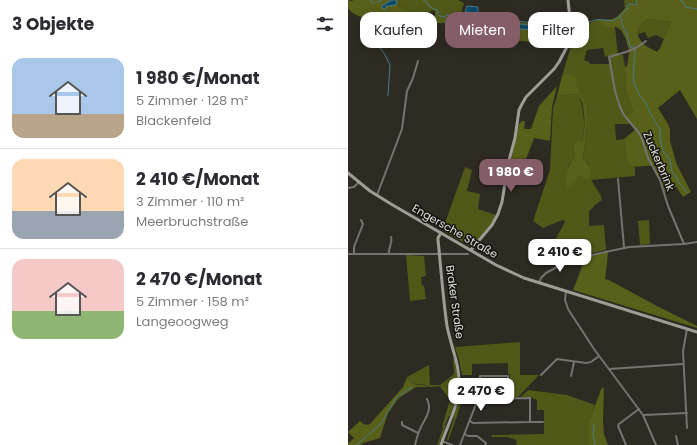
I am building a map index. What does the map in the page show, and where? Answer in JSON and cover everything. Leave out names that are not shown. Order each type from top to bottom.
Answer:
[{"type":"main road","points":[[471,250],[496,220],[502,202],[506,174],[522,104],[526,97],[554,69],[570,41],[571,30],[568,0]]},
{"type":"main road","name":"Engersche Straße","points":[[348,173],[377,195],[509,272],[697,332]]},
{"type":"main road","name":"Braker Straße","points":[[441,233],[438,239],[448,328],[457,363],[459,379],[456,404],[441,443]]},
{"type":"street","name":"Zuckerbrink","points":[[646,41],[636,48],[609,58],[615,91],[622,112],[639,133],[648,158],[660,180],[668,206],[684,244]]},
{"type":"street","points":[[377,195],[402,129],[407,91],[418,61]]},
{"type":"street","points":[[618,179],[624,248]]},
{"type":"street","points":[[348,188],[359,182]]},
{"type":"street","points":[[354,254],[354,247],[363,224],[362,220]]},
{"type":"street","points":[[389,254],[392,240],[391,237]]},
{"type":"street","points":[[539,282],[546,273],[576,258],[624,248],[697,242]]},
{"type":"street","points":[[348,254],[440,254]]},
{"type":"street","name":"Braker Straße","points":[[440,254],[468,254]]},
{"type":"street","points":[[566,291],[565,300],[567,306],[599,356],[644,415],[656,445]]},
{"type":"street","points":[[687,329],[683,351],[687,428]]},
{"type":"street","points":[[541,375],[557,359],[586,364],[599,356]]},
{"type":"street","points":[[571,376],[574,362]]},
{"type":"street","points":[[609,369],[684,364]]},
{"type":"street","points":[[460,445],[478,398],[480,390],[480,376],[507,375],[509,377],[509,399]]},
{"type":"street","points":[[478,398],[530,398],[530,422]]},
{"type":"street","points":[[415,445],[418,433],[429,412],[429,403],[427,399]]},
{"type":"street","points":[[626,445],[619,424],[639,409]]},
{"type":"street","points":[[644,415],[686,413]]},
{"type":"street","points":[[402,422],[402,425],[418,433]]},
{"type":"street","points":[[470,422],[543,422]]},
{"type":"street","points":[[465,434],[468,436],[477,436],[486,443],[485,445]]},
{"type":"street","points":[[676,436],[678,445]]},
{"type":"street","points":[[441,443],[452,445]]},
{"type":"green space","points":[[348,0],[397,0],[397,4],[409,12],[360,12],[360,16],[351,12],[348,7]]},
{"type":"green space","points":[[397,0],[420,0],[431,11],[409,12],[397,4]]},
{"type":"green space","points":[[420,0],[425,0],[430,7],[437,10],[438,15],[445,17],[445,23],[437,23],[437,12],[431,11]]},
{"type":"green space","points":[[425,0],[458,0],[464,3],[461,12],[445,12],[445,17],[438,16],[437,10],[431,8]]},
{"type":"green space","points":[[624,0],[638,0],[638,4],[633,4],[628,9],[625,8]]},
{"type":"green space","points":[[638,0],[697,0],[697,119],[680,90],[658,108],[670,129],[670,141],[677,165],[691,192],[683,197],[662,165],[629,167],[624,139],[635,130],[625,118],[633,112],[626,90],[625,67],[627,66],[629,50],[621,30],[616,27],[605,27],[596,20],[615,18],[625,8],[628,8],[629,5],[637,5]],"holes":[[[649,19],[671,22],[657,52],[642,43],[639,38],[638,31],[643,23]]]},
{"type":"green space","points":[[649,19],[671,22],[664,39],[656,35],[648,38],[645,32],[638,34],[641,25]]},
{"type":"green space","points":[[596,20],[605,27],[615,27],[618,55],[623,55],[626,90],[633,112],[630,124],[615,124],[616,140],[624,139],[629,167],[635,167],[635,176],[591,180],[602,200],[589,211],[589,226],[604,225],[606,250],[577,256],[577,246],[562,246],[559,254],[552,254],[556,238],[565,222],[564,220],[543,228],[533,221],[550,170],[553,108],[557,96],[578,94],[568,72],[562,76],[570,48],[589,48],[589,23]],"holes":[[[603,48],[605,57],[609,56],[609,64],[590,64],[584,60],[587,50]],[[579,96],[587,105],[588,120],[583,158],[589,164],[581,176],[566,183],[569,165],[575,156],[573,147],[582,142],[584,130],[584,119]]]},
{"type":"green space","points":[[520,22],[528,23],[528,41],[520,41]]},
{"type":"green space","points":[[568,72],[576,78],[579,94],[587,105],[588,120],[583,158],[589,166],[591,173],[588,180],[581,176],[578,177],[575,182],[567,188],[567,172],[570,163],[575,156],[573,147],[577,142],[582,142],[584,134],[583,106],[578,94],[557,96],[562,76]]},
{"type":"green space","points":[[557,86],[552,107],[550,141],[534,138],[525,162],[513,181],[507,181],[519,124],[522,121],[525,121],[524,128],[531,129],[539,106]]},
{"type":"green space","points":[[662,165],[677,186],[665,193],[660,178],[653,166]]},
{"type":"green space","points":[[465,167],[472,170],[467,191],[480,194],[478,209],[496,215],[495,219],[472,247],[445,232],[449,225],[445,223]]},
{"type":"green space","points":[[649,220],[650,244],[640,245],[638,221]]},
{"type":"green space","points":[[608,252],[605,279],[697,326],[697,328],[573,290],[584,258]]},
{"type":"green space","points":[[406,255],[424,256],[426,276],[421,277],[426,299],[410,301]]},
{"type":"green space","points":[[520,342],[520,375],[539,375],[518,397],[510,396],[510,374],[508,374],[508,363],[472,364],[472,375],[462,375],[455,347]]},
{"type":"green space","points":[[453,358],[455,360],[457,375],[456,395],[453,408],[445,425],[439,445],[437,445],[445,417],[447,417],[451,404],[450,393],[444,386],[429,387],[426,385],[416,384],[412,383],[407,377],[429,365],[430,385],[440,385],[454,374]]},
{"type":"green space","points":[[407,377],[414,384],[429,387],[416,387],[399,398],[388,413],[380,438],[361,445],[348,445],[354,438],[348,432],[360,421],[367,425],[370,424],[403,387]]},
{"type":"green space","points":[[440,386],[447,387],[451,398],[447,417],[445,417],[450,400]]},
{"type":"green space","points":[[481,387],[508,387],[508,396],[506,398],[481,398]]},
{"type":"green space","points":[[602,387],[604,389],[604,434],[608,445],[589,445],[589,418],[591,417]]},
{"type":"green space","points":[[528,390],[567,395],[595,405],[591,417],[589,418],[589,445],[516,445],[517,440],[507,437],[491,437],[492,435],[544,434],[544,410],[537,410],[537,400],[530,397],[521,397]]},
{"type":"green space","points":[[460,397],[463,397],[448,441],[447,439]]},
{"type":"water","points":[[392,0],[396,0],[397,3],[386,6],[385,9],[382,8],[382,5]]},
{"type":"water","points":[[467,6],[478,7],[478,12],[465,12]]},
{"type":"water","points":[[520,24],[528,25],[528,29],[521,29]]},
{"type":"waterway","points":[[370,0],[373,3]]},
{"type":"waterway","points":[[375,3],[382,0]]},
{"type":"waterway","points":[[425,0],[430,7],[438,10],[438,15],[443,17],[448,15],[466,15],[528,22]]},
{"type":"waterway","points":[[589,22],[598,20],[615,20],[627,10],[627,6],[630,4],[636,5],[637,0]]},
{"type":"waterway","points":[[681,0],[685,7],[697,9]]},
{"type":"waterway","points":[[620,15],[630,47],[635,47]]},
{"type":"waterway","points":[[380,48],[390,65],[388,96]]},
{"type":"waterway","points":[[635,50],[634,84],[660,129],[661,144],[664,153],[670,161],[672,172],[687,193]]},
{"type":"waterway","points":[[356,445],[380,425],[396,398],[412,387]]},
{"type":"waterway","points":[[594,425],[593,434],[595,445]]}]
